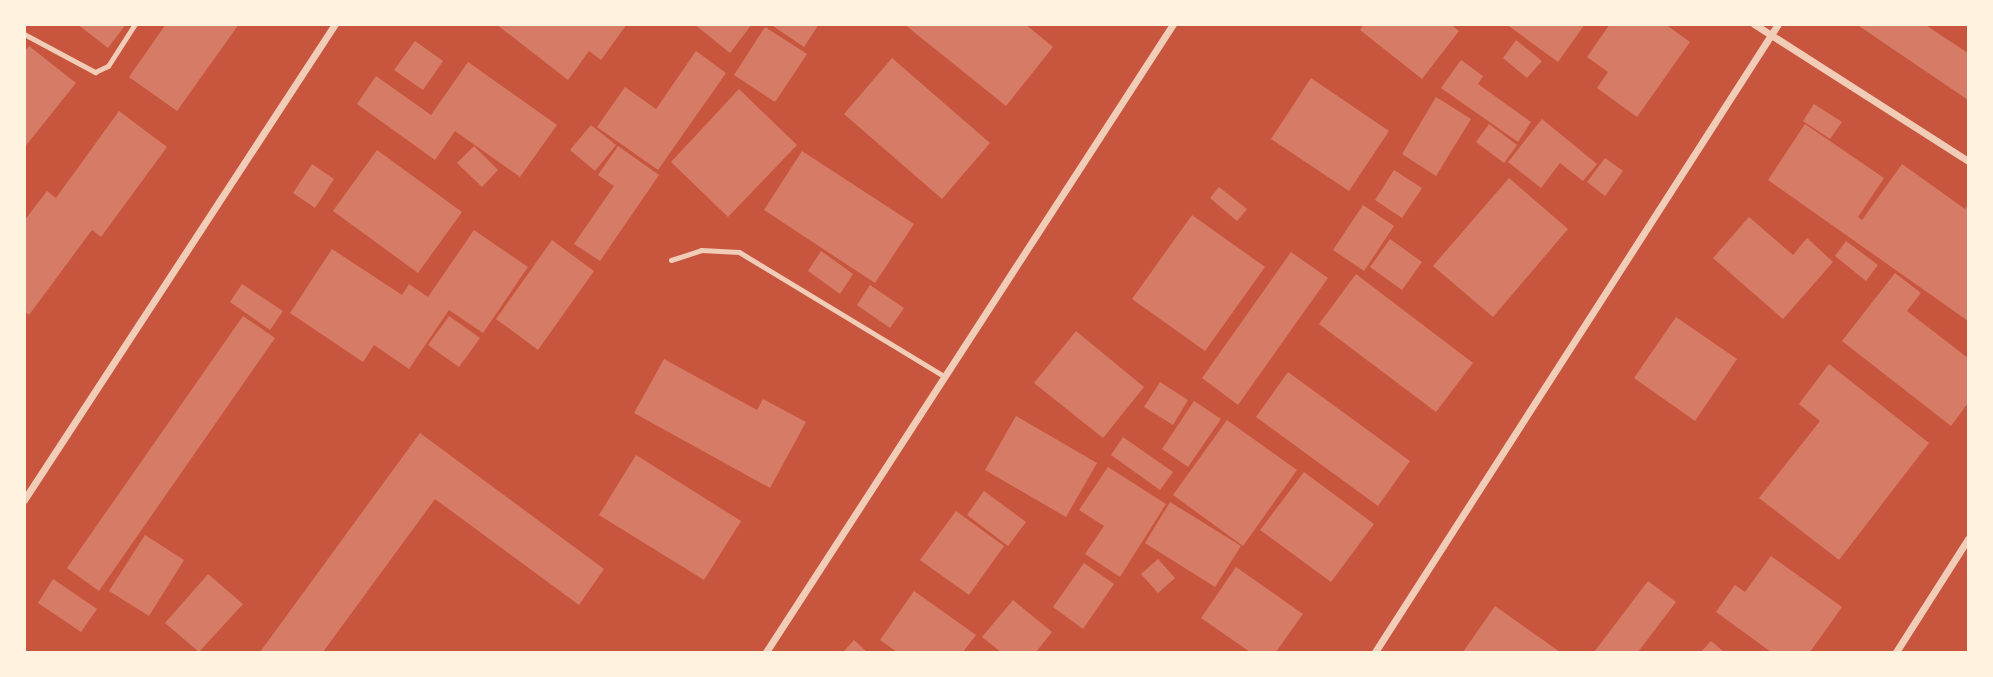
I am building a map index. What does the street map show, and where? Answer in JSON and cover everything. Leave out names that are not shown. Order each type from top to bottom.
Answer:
[{"type":"street","points":[[24,500],[335,24]]},
{"type":"street","points":[[766,653],[1174,24]]},
{"type":"street","points":[[1754,24],[1969,161]]},
{"type":"street","points":[[1375,653],[1778,24]]},
{"type":"street","points":[[1896,653],[1969,539]]},
{"type":"lane","points":[[24,34],[95,72],[108,66],[135,24]]},
{"type":"lane","points":[[671,260],[701,250],[739,252],[945,377]]},
{"type":"building","points":[[77,24],[126,24],[108,48]]},
{"type":"building","points":[[166,24],[239,24],[177,111],[129,77]]},
{"type":"building","points":[[496,24],[627,24],[601,60],[589,51],[568,80]]},
{"type":"building","points":[[694,24],[752,24],[730,53]]},
{"type":"building","points":[[770,24],[819,24],[804,47]]},
{"type":"building","points":[[904,24],[1025,24],[1053,47],[1006,106]]},
{"type":"building","points":[[1364,24],[1450,24],[1459,31],[1422,79],[1360,30]]},
{"type":"building","points":[[1506,24],[1585,24],[1558,62]]},
{"type":"building","points":[[1610,24],[1665,24],[1690,42],[1637,117],[1597,88],[1608,72],[1587,57]]},
{"type":"building","points":[[1856,24],[1924,24],[1968,53],[1968,100]]},
{"type":"building","points":[[765,27],[807,54],[775,102],[734,75]]},
{"type":"building","points":[[1516,40],[1542,61],[1527,78],[1503,58]]},
{"type":"building","points":[[415,41],[443,61],[423,90],[394,70]]},
{"type":"building","points":[[29,46],[76,83],[24,148],[24,52]]},
{"type":"building","points":[[696,51],[726,73],[658,170],[597,127],[625,87],[656,109]]},
{"type":"building","points":[[892,58],[990,143],[942,199],[844,114]]},
{"type":"building","points":[[1461,60],[1483,76],[1478,84],[1531,122],[1518,142],[1441,88]]},
{"type":"building","points":[[468,62],[557,125],[520,177],[455,131],[435,160],[357,104],[376,76],[431,115]]},
{"type":"building","points":[[1311,78],[1389,131],[1349,191],[1271,139]]},
{"type":"building","points":[[739,89],[797,145],[728,217],[671,162]]},
{"type":"building","points":[[1436,97],[1471,119],[1436,176],[1402,154]]},
{"type":"building","points":[[1814,104],[1842,122],[1830,139],[1803,121]]},
{"type":"building","points":[[119,111],[167,147],[101,237],[92,230],[29,315],[24,311],[24,221],[47,191],[56,198]]},
{"type":"building","points":[[1542,119],[1597,164],[1583,181],[1560,163],[1541,188],[1508,162]]},
{"type":"building","points":[[1489,124],[1517,145],[1504,163],[1476,142]]},
{"type":"building","points":[[1805,124],[1884,178],[1858,217],[1862,220],[1902,164],[1965,209],[1968,205],[1968,321],[1768,180]]},
{"type":"building","points":[[591,125],[616,145],[595,171],[570,150]]},
{"type":"building","points":[[474,146],[498,170],[482,187],[457,163]]},
{"type":"building","points":[[618,146],[659,175],[600,261],[574,244],[614,186],[598,175]]},
{"type":"building","points":[[377,150],[462,212],[418,273],[333,211]]},
{"type":"building","points":[[802,151],[914,224],[875,283],[764,210]]},
{"type":"building","points":[[1605,158],[1623,171],[1605,196],[1587,182]]},
{"type":"building","points":[[312,164],[334,179],[315,208],[293,193]]},
{"type":"building","points":[[1394,170],[1422,188],[1402,218],[1375,200]]},
{"type":"building","points":[[1509,178],[1568,229],[1493,317],[1433,266]]},
{"type":"building","points":[[1219,187],[1247,209],[1237,221],[1210,198]]},
{"type":"building","points":[[1363,205],[1394,226],[1364,271],[1333,250]]},
{"type":"building","points":[[1192,215],[1265,267],[1205,351],[1132,299]]},
{"type":"building","points":[[1749,217],[1793,255],[1807,238],[1833,262],[1783,319],[1713,258]]},
{"type":"building","points":[[474,230],[528,267],[483,333],[449,310],[409,369],[374,345],[363,362],[290,313],[332,249],[402,295],[409,284],[428,297]]},
{"type":"building","points":[[1390,239],[1422,262],[1402,290],[1370,267]]},
{"type":"building","points":[[552,240],[594,271],[538,350],[496,319]]},
{"type":"building","points":[[1846,241],[1878,265],[1866,281],[1835,256]]},
{"type":"building","points":[[821,251],[853,274],[840,294],[808,271]]},
{"type":"building","points":[[1291,252],[1328,278],[1238,405],[1202,378]]},
{"type":"building","points":[[1895,273],[1921,293],[1907,311],[1968,358],[1968,403],[1951,426],[1842,341]]},
{"type":"building","points":[[1356,274],[1473,363],[1436,412],[1319,324]]},
{"type":"building","points":[[242,284],[283,311],[270,330],[230,302]]},
{"type":"building","points":[[870,285],[904,308],[890,328],[857,305]]},
{"type":"building","points":[[243,316],[275,338],[99,591],[67,568]]},
{"type":"building","points":[[449,316],[480,338],[459,367],[428,345]]},
{"type":"building","points":[[1676,317],[1737,359],[1695,421],[1634,378]]},
{"type":"building","points":[[1076,331],[1144,387],[1103,438],[1034,383]]},
{"type":"building","points":[[664,359],[757,410],[763,399],[806,422],[770,488],[634,413]]},
{"type":"building","points":[[1829,364],[1929,443],[1839,560],[1759,498],[1820,421],[1799,404]]},
{"type":"building","points":[[1288,372],[1410,461],[1378,506],[1256,417]]},
{"type":"building","points":[[1160,382],[1188,400],[1173,425],[1144,407]]},
{"type":"building","points":[[1194,401],[1221,419],[1188,467],[1162,449]]},
{"type":"building","points":[[1016,416],[1097,463],[1066,517],[985,470]]},
{"type":"building","points":[[1227,420],[1297,470],[1243,546],[1173,495]]},
{"type":"building","points":[[420,433],[604,569],[579,605],[435,499],[323,652],[260,652]]},
{"type":"building","points":[[1123,437],[1173,472],[1160,490],[1111,455]]},
{"type":"building","points":[[636,455],[741,521],[704,580],[599,515]]},
{"type":"building","points":[[1108,467],[1166,504],[1120,577],[1085,554],[1104,526],[1079,510]]},
{"type":"building","points":[[1304,472],[1374,524],[1331,582],[1260,530]]},
{"type":"building","points":[[984,491],[1026,522],[1008,546],[967,515]]},
{"type":"building","points":[[1170,502],[1241,546],[1215,587],[1145,543]]},
{"type":"building","points":[[956,511],[1004,546],[969,595],[920,560]]},
{"type":"building","points":[[145,535],[184,560],[149,616],[109,591]]},
{"type":"building","points":[[1771,556],[1842,607],[1810,652],[1771,652],[1716,612],[1735,585],[1745,592]]},
{"type":"building","points":[[1158,559],[1175,578],[1158,593],[1141,574]]},
{"type":"building","points":[[1084,563],[1114,584],[1083,629],[1053,607]]},
{"type":"building","points":[[1236,567],[1303,614],[1276,652],[1250,652],[1201,618]]},
{"type":"building","points":[[208,574],[243,604],[199,652],[165,623]]},
{"type":"building","points":[[53,579],[97,609],[81,632],[38,603]]},
{"type":"building","points":[[1648,581],[1676,602],[1638,652],[1594,652]]},
{"type":"building","points":[[914,591],[976,635],[963,652],[897,652],[880,640]]},
{"type":"building","points":[[1013,600],[1052,632],[1036,652],[1001,652],[982,637]]},
{"type":"building","points":[[1495,606],[1560,652],[1463,652]]},
{"type":"building","points":[[854,640],[867,652],[843,652]]},
{"type":"building","points":[[1711,641],[1724,652],[1701,652]]}]
